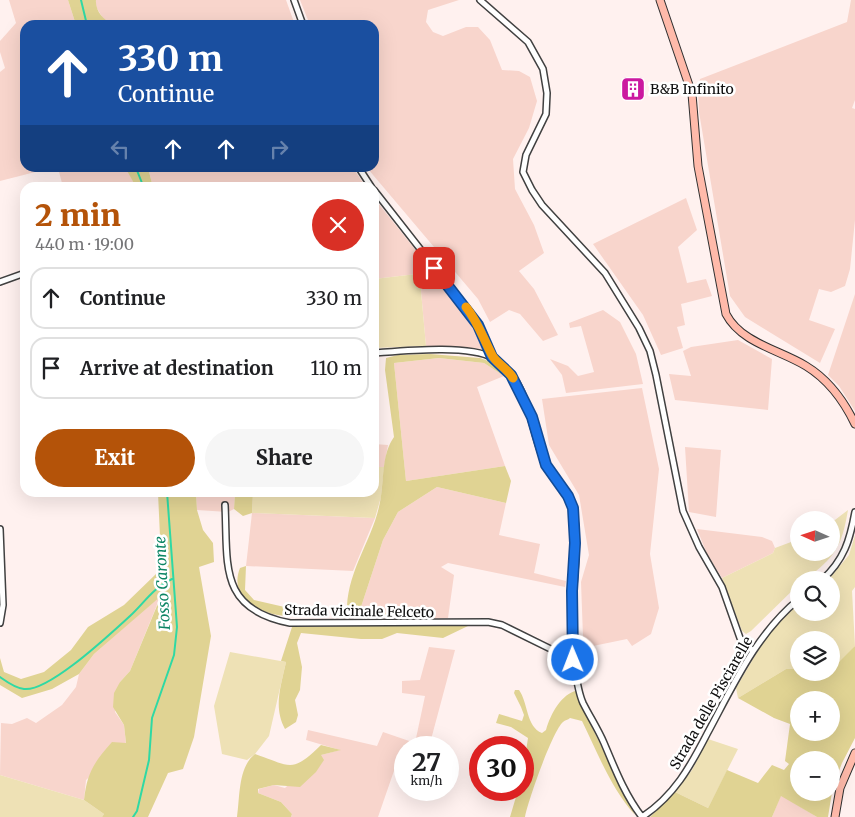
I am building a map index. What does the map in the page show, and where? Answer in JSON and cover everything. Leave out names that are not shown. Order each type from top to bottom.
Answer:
[{"type":"main road","points":[[660,0],[692,94],[698,166],[726,314],[740,332],[805,365],[825,380],[843,403],[855,424]]},
{"type":"main road","points":[[835,817],[840,788],[855,753]]},
{"type":"street","points":[[294,0],[301,20]]},
{"type":"street","points":[[480,0],[528,42],[543,69],[547,93],[546,114],[523,164],[526,181],[542,205],[605,273],[639,328],[650,351],[656,375],[683,511],[699,547],[722,587],[740,638],[753,651]]},
{"type":"street","points":[[379,197],[468,310],[485,339],[492,357]]},
{"type":"street","points":[[0,282],[20,275]]},
{"type":"street","points":[[379,353],[411,350],[456,351],[492,357]]},
{"type":"street","name":"Strada delle Pisciarelle","points":[[492,357],[511,375],[522,395],[532,417],[546,465],[568,496],[573,508],[575,543],[572,591],[573,660],[582,702],[602,737],[629,798],[642,817],[666,799],[688,770],[753,651],[767,630],[790,608]]},
{"type":"street","name":"Strada vicinale Felceto","points":[[225,505],[227,555],[233,588],[241,601],[261,615],[290,623],[494,623],[573,660]]},
{"type":"street","points":[[830,571],[843,557],[848,546],[855,512]]},
{"type":"street","points":[[0,529],[3,605],[0,623]]},
{"type":"shaded area","points":[[9,0],[68,0],[74,20],[20,20],[20,172],[35,172],[0,181],[0,72],[5,68],[0,52],[0,41],[16,23]]},
{"type":"shaded area","points":[[68,0],[96,0],[97,8],[105,20],[74,20]]},
{"type":"shaded area","points":[[96,0],[286,0],[293,20],[104,20],[95,5]]},
{"type":"shaded area","points":[[300,0],[459,0],[428,10],[426,22],[433,32],[443,36],[466,27],[478,27],[490,40],[502,70],[519,71],[530,77],[537,101],[529,128],[513,159],[515,189],[534,225],[544,253],[519,271],[534,289],[558,335],[543,341],[520,314],[509,310],[490,322],[478,299],[371,172],[379,172],[379,20],[308,20]]},
{"type":"shaded area","points":[[851,0],[855,0],[855,100],[852,108],[855,109],[855,220],[850,269],[845,286],[831,292],[819,289],[809,320],[835,329],[820,363],[745,317],[730,296],[699,112],[698,89],[700,79],[847,22]]},
{"type":"shaded area","points":[[59,172],[128,172],[133,182],[62,182]]},
{"type":"shaded area","points":[[128,172],[149,172],[152,182],[133,182]]},
{"type":"shaded area","points":[[149,172],[356,172],[363,182],[152,182]]},
{"type":"shaded area","points":[[686,198],[697,230],[678,247],[687,283],[706,279],[712,296],[681,304],[685,325],[677,327],[683,348],[661,355],[643,315],[593,244]]},
{"type":"shaded area","points":[[379,204],[422,258],[425,273],[379,278]]},
{"type":"shaded area","points":[[425,273],[434,273],[473,326],[483,349],[426,346],[421,291]]},
{"type":"shaded area","points":[[425,273],[421,291],[426,346],[379,348],[379,278]]},
{"type":"shaded area","points":[[855,294],[855,411],[839,386],[828,375]]},
{"type":"shaded area","points":[[603,310],[620,322],[636,354],[643,384],[566,393],[562,375],[550,359],[568,366],[578,376],[594,372],[581,326],[570,328],[569,323]]},
{"type":"shaded area","points":[[738,340],[772,359],[768,410],[675,400],[669,374],[691,376],[683,351],[691,347]]},
{"type":"shaded area","points":[[430,354],[480,358],[494,363],[504,376],[484,363],[439,358],[394,363],[406,481],[505,466],[511,481],[506,503],[437,487],[398,512],[383,540],[361,607],[382,613],[422,619],[354,613],[347,606],[352,577],[374,524],[381,496],[385,458],[394,437],[385,370],[386,358],[398,355]]},
{"type":"shaded area","points":[[439,358],[484,363],[504,376],[477,387],[505,466],[406,481],[394,363]]},
{"type":"shaded area","points":[[642,388],[659,469],[650,554],[659,608],[651,634],[632,646],[627,639],[593,646],[583,637],[581,582],[589,555],[579,495],[549,445],[542,399]]},
{"type":"shaded area","points":[[379,444],[388,445],[384,467],[379,467]]},
{"type":"shaded area","points":[[685,447],[721,450],[716,517],[689,512]]},
{"type":"shaded area","points":[[379,467],[384,467],[381,497],[375,518],[252,513],[253,497],[379,497]]},
{"type":"shaded area","points":[[437,487],[506,503],[499,535],[540,544],[534,573],[566,581],[565,587],[448,563],[441,567],[454,575],[448,618],[422,619],[382,613],[361,607],[383,540],[398,512]]},
{"type":"shaded area","points":[[158,497],[196,497],[197,510],[203,530],[213,543],[214,562],[199,567],[211,636],[194,737],[183,769],[168,773],[148,817],[102,817],[104,814],[84,800],[87,782],[92,768],[112,742],[126,743],[124,725],[113,707],[114,693],[120,682],[130,671],[161,596],[94,654],[79,674],[52,689],[22,698],[0,685],[0,658],[4,672],[21,679],[44,672],[71,650],[88,627],[124,605],[157,573],[161,558]]},
{"type":"shaded area","points":[[196,497],[235,497],[234,509],[228,512],[197,510]]},
{"type":"shaded area","points":[[235,497],[253,497],[252,513],[243,516],[234,509]]},
{"type":"shaded area","points":[[848,510],[840,542],[840,516]]},
{"type":"shaded area","points":[[252,513],[375,518],[353,571],[246,566]]},
{"type":"shaded area","points":[[697,529],[762,537],[772,541],[775,548],[773,553],[722,578],[707,554]]},
{"type":"shaded area","points":[[855,535],[855,587],[852,591],[855,646],[853,649],[840,662],[840,631],[790,631],[790,669],[786,669],[738,698],[736,688],[767,635],[790,612],[790,621],[840,621],[840,571],[836,571],[849,555]]},
{"type":"shaded area","points":[[790,542],[790,561],[827,561],[816,571],[790,571],[790,593],[746,634],[742,631],[722,578],[773,553],[775,548]]},
{"type":"shaded area","points":[[246,566],[245,590],[254,600],[302,611],[300,616],[277,615],[265,612],[245,600],[237,581],[240,568]]},
{"type":"shaded area","points":[[161,595],[130,671],[120,682],[115,712],[124,725],[126,744],[86,780],[84,800],[0,775],[1,723],[12,724],[27,718],[36,723],[62,705],[76,687],[79,674],[94,654]]},
{"type":"shaded area","points":[[468,626],[443,638],[397,633],[382,639],[361,639],[301,633],[297,643],[302,667],[300,690],[295,700],[298,715],[296,722],[285,729],[279,713],[280,688],[286,662],[281,661],[292,627]]},
{"type":"shaded area","points":[[855,646],[855,738],[840,768],[840,751],[790,751],[790,801],[831,801],[828,817],[817,817],[781,796],[772,817],[650,817],[675,792],[708,808],[727,770],[758,783],[772,765],[784,770],[789,764],[785,761],[790,724],[774,718],[738,698],[786,669],[790,669],[790,681],[840,681],[840,661]]},
{"type":"shaded area","points":[[429,647],[455,650],[432,736],[416,736],[425,696],[402,693],[402,681],[420,680]]},
{"type":"shaded area","points":[[230,652],[286,662],[269,736],[255,754],[247,760],[222,754],[214,706]]},
{"type":"shaded area","points":[[515,690],[519,690],[530,720],[537,730],[542,733],[546,730],[554,711],[562,700],[578,690],[582,707],[635,815],[626,805],[612,782],[582,721],[570,718],[558,728],[534,786],[534,736],[525,736],[511,727],[496,723],[499,714],[522,721],[524,715],[514,693]]},
{"type":"shaded area","points":[[308,730],[377,746],[383,732],[395,736],[394,771],[378,817],[291,817],[292,814],[281,802],[258,793],[259,789],[274,785],[285,788],[321,755],[340,750],[306,740]]},
{"type":"shaded area","points":[[708,739],[738,749],[708,808],[675,792],[692,770]]},
{"type":"shaded area","points":[[321,745],[341,750],[321,755],[324,760],[316,772],[300,787],[274,785],[258,789],[258,793],[281,802],[292,814],[291,817],[237,817],[245,767],[255,754],[291,765],[304,760]]},
{"type":"shaded area","points":[[0,775],[84,800],[104,814],[102,817],[0,817]]},
{"type":"shaded area","points":[[781,795],[817,817],[772,817]]},
{"type":"shaded area","points":[[515,801],[529,801],[525,817],[510,817]]},
{"type":"waterway","name":"Fosso Caronte","points":[[81,0],[86,20]]},
{"type":"waterway","name":"Fosso Caronte","points":[[138,172],[142,182]]},
{"type":"waterway","name":"Fosso Caronte","points":[[133,817],[137,811],[149,760],[152,718],[174,655],[177,627],[167,497]]},
{"type":"waterway","points":[[0,677],[8,683],[24,689],[35,687],[48,681],[94,648],[130,616],[154,591],[172,579]]},
{"type":"slow traffic","points":[[466,307],[478,325],[492,357],[501,363],[513,378]]},
{"type":"place","name":"B&B Infinito","points":[[633,89]]},
{"type":"route","points":[[434,268],[478,325],[492,357],[501,363],[511,375],[532,417],[542,455],[550,474],[562,486],[573,508],[575,543],[572,591],[573,660]]}]
